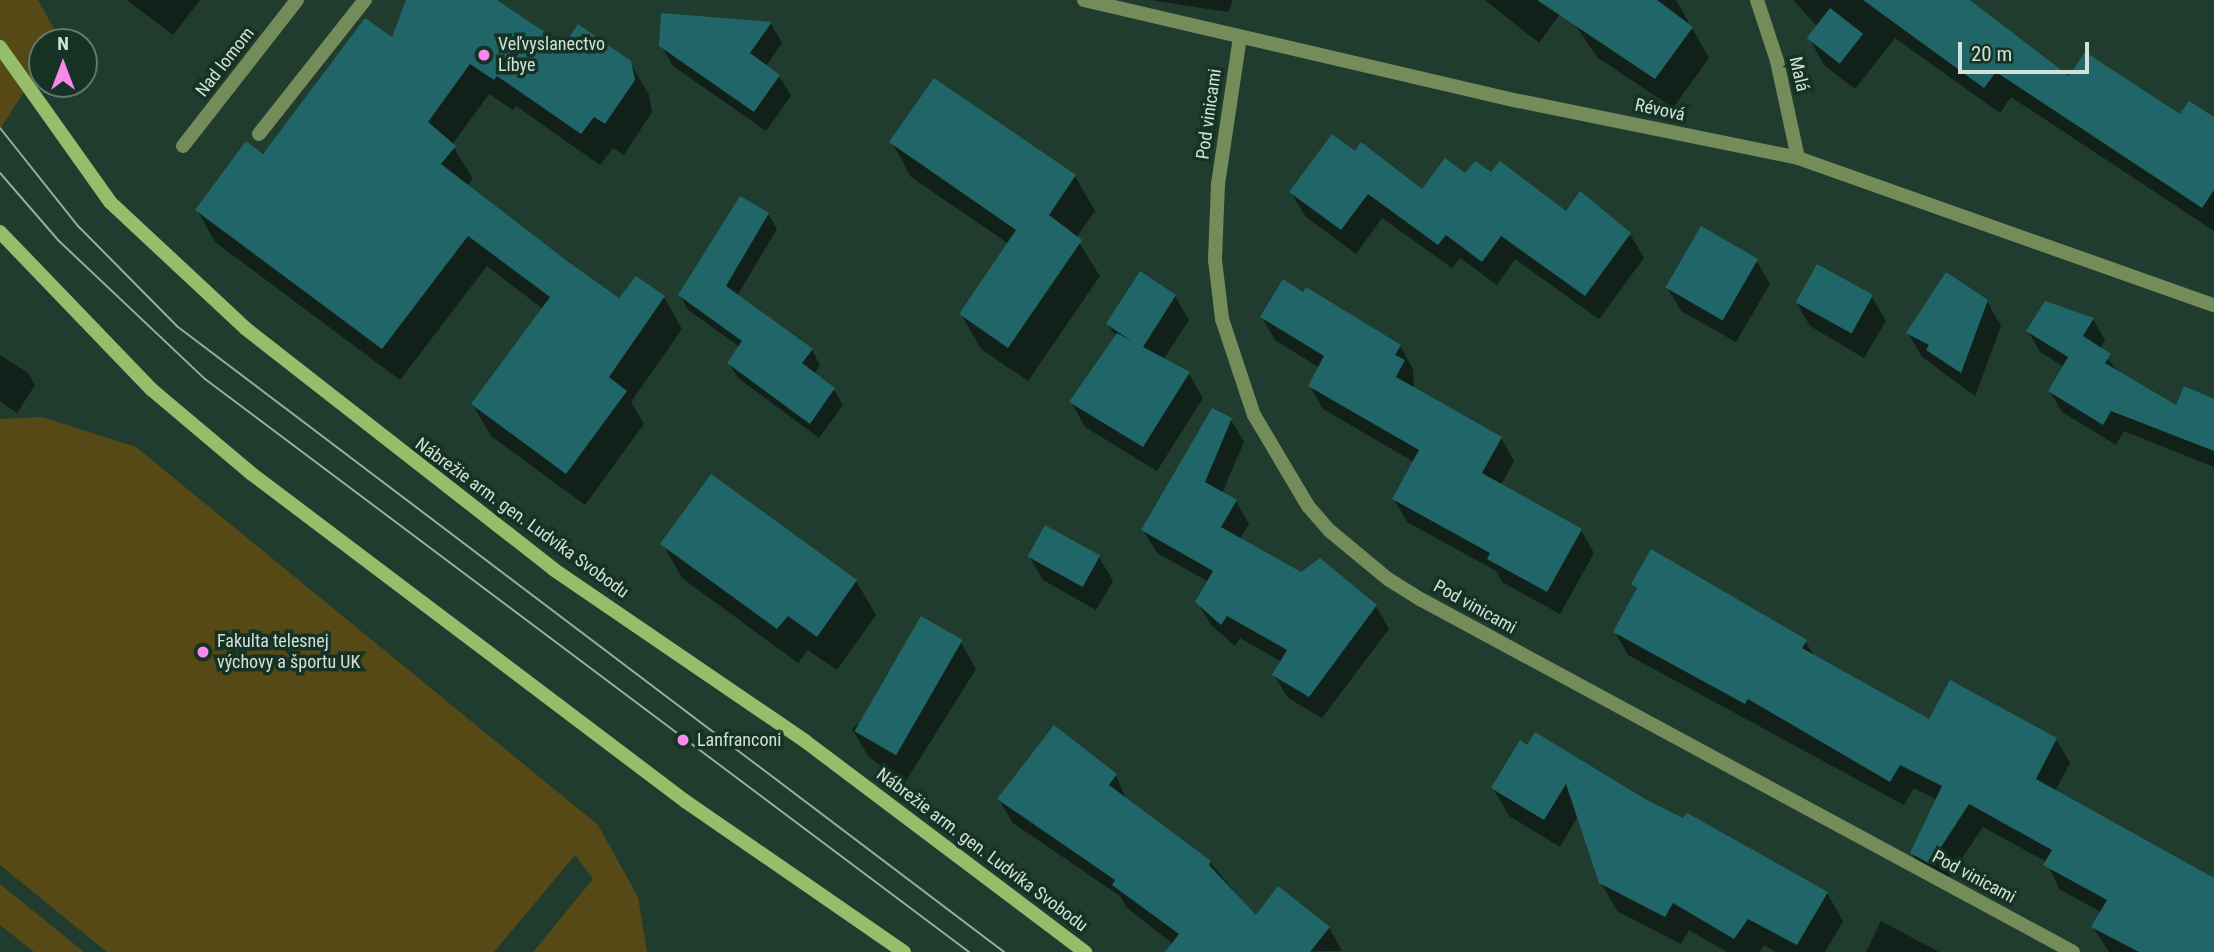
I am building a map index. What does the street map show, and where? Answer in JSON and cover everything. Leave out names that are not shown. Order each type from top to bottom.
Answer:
[{"type":"main road","name":"Nábrežie arm. gen. Ludvíka Svobodu","points":[[0,47],[110,202],[245,328],[553,569],[805,741],[1085,952]]},
{"type":"main road","points":[[0,232],[121,361],[252,474],[685,801],[904,952]]},
{"type":"street","name":"Nad lomom","points":[[183,146],[297,0]]},
{"type":"street","points":[[259,134],[365,0]]},
{"type":"street","name":"Révová","points":[[1084,0],[1519,101],[1798,158],[2214,305]]},
{"type":"street","name":"Malá","points":[[1757,0],[1777,61],[1798,158]]},
{"type":"street","name":"Pod vinicami","points":[[1240,37],[1218,184],[1215,260],[1222,318],[1254,415],[1308,506],[1331,531],[1388,579],[1422,600],[2073,952]]},
{"type":"shaded area","points":[[0,0],[38,0],[53,28],[28,28],[28,86],[0,129]]},
{"type":"shaded area","name":"Fakulta telesnej výchovy a športu UK","points":[[42,417],[136,447],[598,825],[638,897],[647,952],[533,952],[593,879],[575,855],[494,952],[107,952],[0,865],[0,419]]},
{"type":"shaded area","points":[[0,884],[84,952],[34,952],[0,925]]},
{"type":"building","points":[[406,0],[497,0],[564,45],[578,24],[631,61],[635,80],[605,124],[594,117],[581,134],[497,76],[494,80],[470,64],[428,122],[456,146],[441,164],[567,261],[619,298],[636,276],[665,296],[609,377],[627,391],[566,474],[471,404],[550,297],[468,236],[382,349],[195,210],[246,141],[263,154],[365,18],[392,37]]},
{"type":"building","points":[[1537,0],[1657,0],[1693,27],[1655,79]]},
{"type":"building","points":[[1863,0],[1970,0],[2069,76],[2085,52],[2180,114],[2189,101],[2214,117],[2214,190],[2202,208],[1996,72],[1984,88]]},
{"type":"building","points":[[1830,8],[1863,34],[1840,64],[1807,38]]},
{"type":"building","points":[[661,13],[772,22],[750,53],[780,75],[754,112],[659,46]]},
{"type":"building","points":[[934,78],[1076,175],[1049,215],[1082,240],[1008,348],[959,314],[1016,230],[889,142]]},
{"type":"building","points":[[1332,134],[1355,151],[1361,142],[1422,189],[1445,158],[1465,173],[1475,161],[1491,172],[1500,161],[1566,211],[1580,191],[1631,233],[1585,296],[1501,236],[1482,262],[1446,235],[1438,245],[1368,194],[1341,230],[1289,192]]},
{"type":"building","points":[[740,196],[769,213],[726,286],[813,349],[802,363],[835,388],[810,424],[727,363],[742,341],[678,295]]},
{"type":"building","points":[[1701,226],[1758,259],[1723,320],[1666,287]]},
{"type":"building","points":[[1817,264],[1873,295],[1852,334],[1796,302]]},
{"type":"building","points":[[1140,271],[1176,295],[1143,347],[1190,372],[1143,447],[1069,402],[1117,333],[1132,341],[1106,324]]},
{"type":"building","points":[[1946,272],[1988,300],[1961,373],[1926,350],[1929,345],[1906,333]]},
{"type":"building","points":[[1283,279],[1303,292],[1306,287],[1401,345],[1395,355],[1405,360],[1396,377],[1502,437],[1482,473],[1582,529],[1547,592],[1487,559],[1490,553],[1392,499],[1419,450],[1308,386],[1324,356],[1260,317]]},
{"type":"building","points":[[2045,301],[2094,318],[2083,336],[2111,354],[2105,363],[2176,405],[2184,386],[2214,399],[2214,451],[2111,411],[2103,425],[2048,391],[2068,357],[2026,331]]},
{"type":"building","points":[[1212,408],[1232,418],[1205,482],[1237,500],[1221,527],[1301,572],[1320,558],[1377,605],[1309,697],[1272,675],[1287,650],[1227,616],[1221,625],[1195,602],[1213,571],[1141,530]]},
{"type":"building","points":[[711,474],[857,580],[817,637],[788,616],[777,629],[660,544]]},
{"type":"building","points":[[1045,525],[1100,556],[1083,587],[1028,556]]},
{"type":"building","points":[[1651,549],[1807,640],[1802,648],[1929,719],[1950,680],[2057,738],[2036,779],[2214,878],[2214,952],[2139,952],[2091,927],[2107,900],[2043,865],[2052,850],[1969,804],[1930,864],[1910,853],[1942,786],[1900,765],[1890,782],[1748,699],[1745,704],[1613,632],[1637,588],[1631,584]]},
{"type":"building","points":[[921,616],[963,640],[896,755],[854,731]]},
{"type":"building","points":[[1054,725],[1117,774],[1109,785],[1211,861],[1209,865],[1256,915],[1278,886],[1330,927],[1310,952],[1165,952],[1179,934],[1112,885],[1115,880],[997,799]]},
{"type":"building","points":[[1535,732],[1645,799],[1683,818],[1687,813],[1828,892],[1797,945],[1748,919],[1734,939],[1673,903],[1665,917],[1599,883],[1566,784],[1544,820],[1491,788],[1520,740],[1527,745]]},
{"type":"tram line","points":[[0,128],[78,226],[178,327],[1004,952]]},
{"type":"tram line","points":[[0,173],[59,241],[205,379],[969,952]]},
{"type":"place","name":"Veľvyslanectvo Líbye","points":[[484,55]]},
{"type":"place","name":"Fakulta telesnej výchovy a športu UK","points":[[203,652]]},
{"type":"place","name":"Lanfranconi","points":[[683,740]]}]
